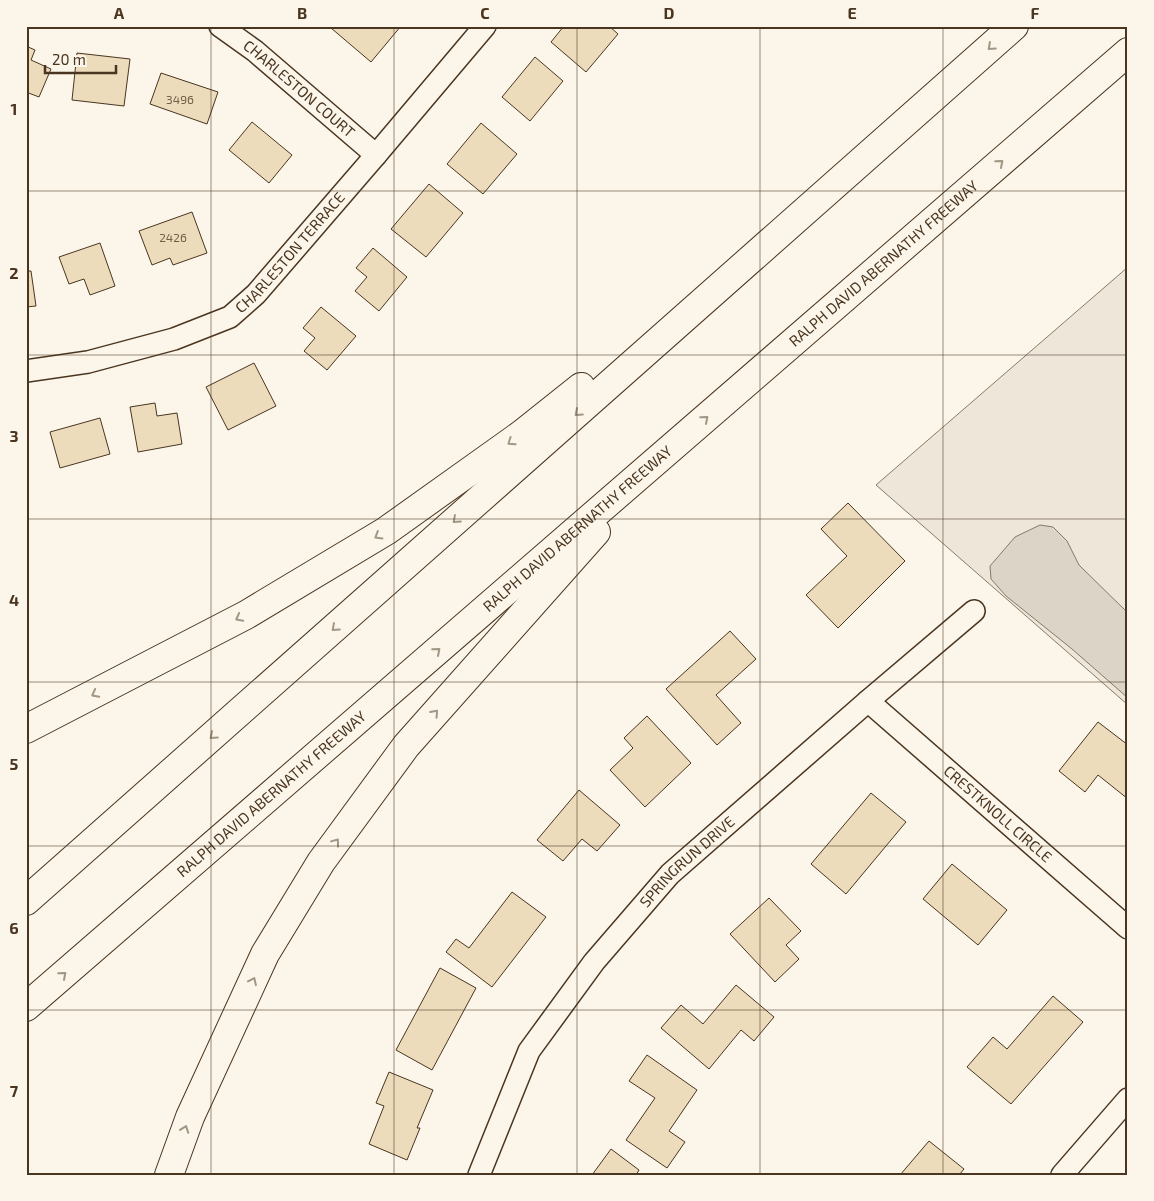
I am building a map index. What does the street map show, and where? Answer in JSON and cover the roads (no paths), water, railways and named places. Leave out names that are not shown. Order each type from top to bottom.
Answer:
[{"type":"highway","points":[[26,902],[1014,26]]},
{"type":"highway","name":"RALPH DAVID ABERNATHY FREEWAY","points":[[26,1006],[1128,52]]},
{"type":"highway","points":[[30,727],[246,614],[394,525],[522,434],[968,67]]},
{"type":"highway","points":[[169,1175],[190,1116],[265,954],[321,862],[406,746],[668,451]]},
{"type":"street","name":"CHARLESTON COURT","points":[[220,26],[255,51],[376,155]]},
{"type":"street","name":"CHARLESTON TERRACE","points":[[26,371],[88,362],[174,339],[230,317],[256,294],[484,26]]},
{"type":"street","name":"SPRINGRUN DRIVE","points":[[479,1175],[529,1050],[594,962],[670,874],[974,611]]},
{"type":"street","name":"CRESTKNOLL CIRCLE","points":[[868,701],[1128,928]]},
{"type":"street","points":[[1062,1175],[1128,1099]]}]
